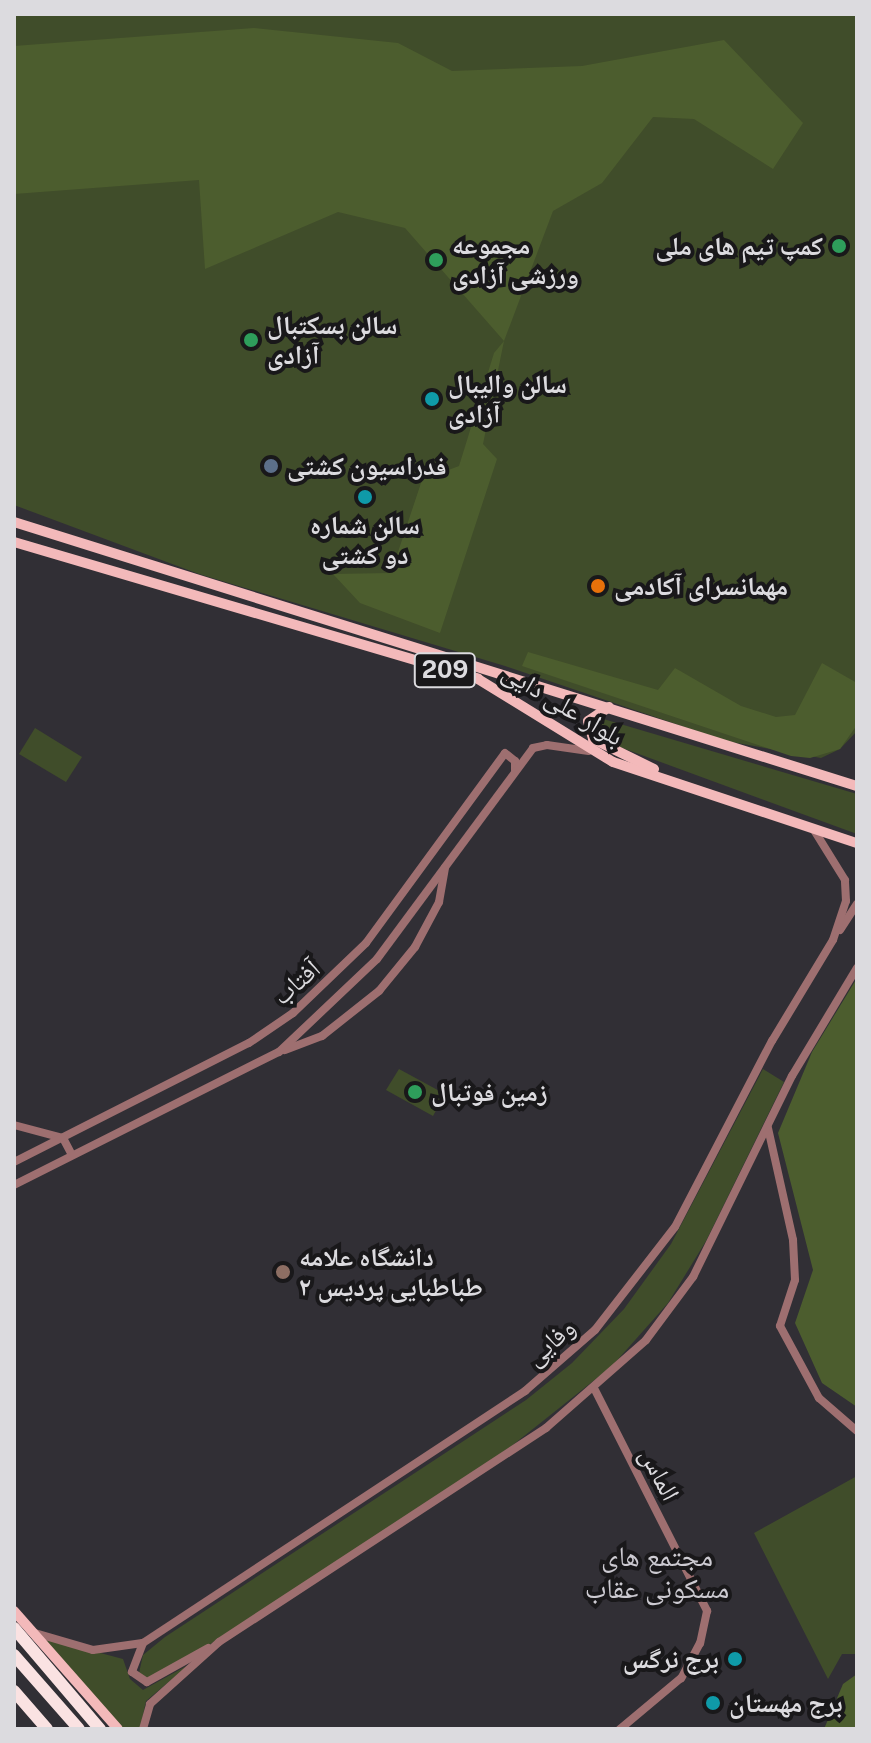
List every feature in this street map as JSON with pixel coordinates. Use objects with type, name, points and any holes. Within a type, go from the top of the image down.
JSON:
[{"type":"highway","points":[[14,1628],[100,1729]]},
{"type":"highway","points":[[14,1655],[79,1729]]},
{"type":"highway","points":[[14,1691],[47,1729]]},
{"type":"main road","name":"بلوار علی دایی","points":[[14,522],[857,786]]},
{"type":"main road","name":"بلوار علی دایی","points":[[14,542],[478,679],[589,751],[857,843]]},
{"type":"main road","points":[[609,707],[588,721],[593,739],[682,783]]},
{"type":"main road","points":[[14,1611],[118,1729]]},
{"type":"street","name":"آفتاب","points":[[14,1185],[277,1053],[377,959],[533,748],[547,745],[568,752],[589,751]]},
{"type":"street","name":"آفتاب","points":[[14,1162],[249,1043],[293,1013],[366,943],[505,753],[515,761],[515,771]]},
{"type":"street","name":"وفایی","points":[[33,1632],[93,1650],[143,1643],[525,1391],[595,1330],[675,1227],[772,1041],[833,940],[846,901],[845,880],[813,829]]},
{"type":"street","points":[[277,1053],[322,1036],[379,991],[415,947],[439,902],[445,865]]},
{"type":"street","points":[[833,940],[857,904]]},
{"type":"street","points":[[143,1643],[132,1672],[147,1682],[219,1642],[535,1436],[595,1390],[646,1340],[693,1277],[767,1127],[857,968]]},
{"type":"street","points":[[14,1125],[63,1138],[72,1155]]},
{"type":"street","points":[[767,1127],[793,1240],[795,1280],[780,1326],[819,1398],[857,1431]]},
{"type":"street","name":"الماس","points":[[595,1390],[707,1611],[700,1643],[681,1678],[620,1729]]},
{"type":"street","points":[[143,1729],[150,1704],[219,1642]]},
{"type":"green space","name":"مجموعه ورزشی آزادی","points":[[14,14],[857,14],[857,731],[840,749],[821,758],[726,741],[505,666],[199,574],[14,505]]},
{"type":"green space","points":[[254,28],[398,43],[452,71],[582,66],[724,40],[803,123],[773,169],[694,119],[653,117],[602,183],[553,211],[504,341],[405,228],[338,212],[205,269],[199,180],[14,194],[14,46]]},
{"type":"green space","points":[[504,341],[483,444],[497,459],[440,633],[360,603],[333,574],[391,573],[422,480],[459,466],[494,353]]},
{"type":"green space","points":[[528,652],[658,690],[675,668],[741,706],[776,717],[795,715],[822,663],[857,683],[857,725],[840,749],[810,758],[791,756],[522,666]]},
{"type":"green space","points":[[600,718],[857,794],[857,834],[606,742],[594,732]]},
{"type":"green space","points":[[35,728],[82,757],[66,782],[19,754]]},
{"type":"green space","points":[[857,978],[857,1407],[822,1383],[795,1323],[813,1270],[778,1133],[812,1052]]},
{"type":"green space","name":"زمین فوتبال","points":[[399,1069],[445,1094],[433,1116],[386,1090]]},
{"type":"green space","points":[[763,1069],[784,1082],[706,1241],[668,1303],[612,1366],[509,1448],[183,1662],[147,1678],[139,1673],[143,1655],[165,1637],[526,1400],[572,1363],[624,1309],[671,1244]]},
{"type":"green space","points":[[857,1476],[857,1654],[842,1654],[828,1679],[754,1533]]},
{"type":"green space","points":[[44,1638],[123,1659],[130,1679],[143,1690],[190,1664],[146,1701],[140,1729],[124,1729]]},
{"type":"green space","points":[[857,1674],[857,1729],[824,1729],[843,1684]]},
{"type":"place","name":"کمپ تیم های ملی","points":[[839,246]]},
{"type":"place","name":"مجموعه ورزشی آزادی","points":[[436,260]]},
{"type":"place","name":"سالن بسکتبال آزادی","points":[[251,340]]},
{"type":"place","name":"سالن والیبال آزادی","points":[[432,399]]},
{"type":"place","name":"فدراسیون کشتی","points":[[271,466]]},
{"type":"place","name":"سالن شماره دو کشتی","points":[[365,497]]},
{"type":"place","name":"مهمانسرای آکادمی","points":[[598,586]]},
{"type":"place","name":"زمین فوتبال","points":[[415,1092]]},
{"type":"place","name":"دانشگاه علامه طباطبایی پردیس ۲","points":[[283,1272]]},
{"type":"place","name":"برج نرگس","points":[[735,1659]]},
{"type":"place","name":"برج مهستان","points":[[713,1703]]},
{"type":"district","name":"مجتمع های مسکونی عقاب","points":[[657,1572]]}]
